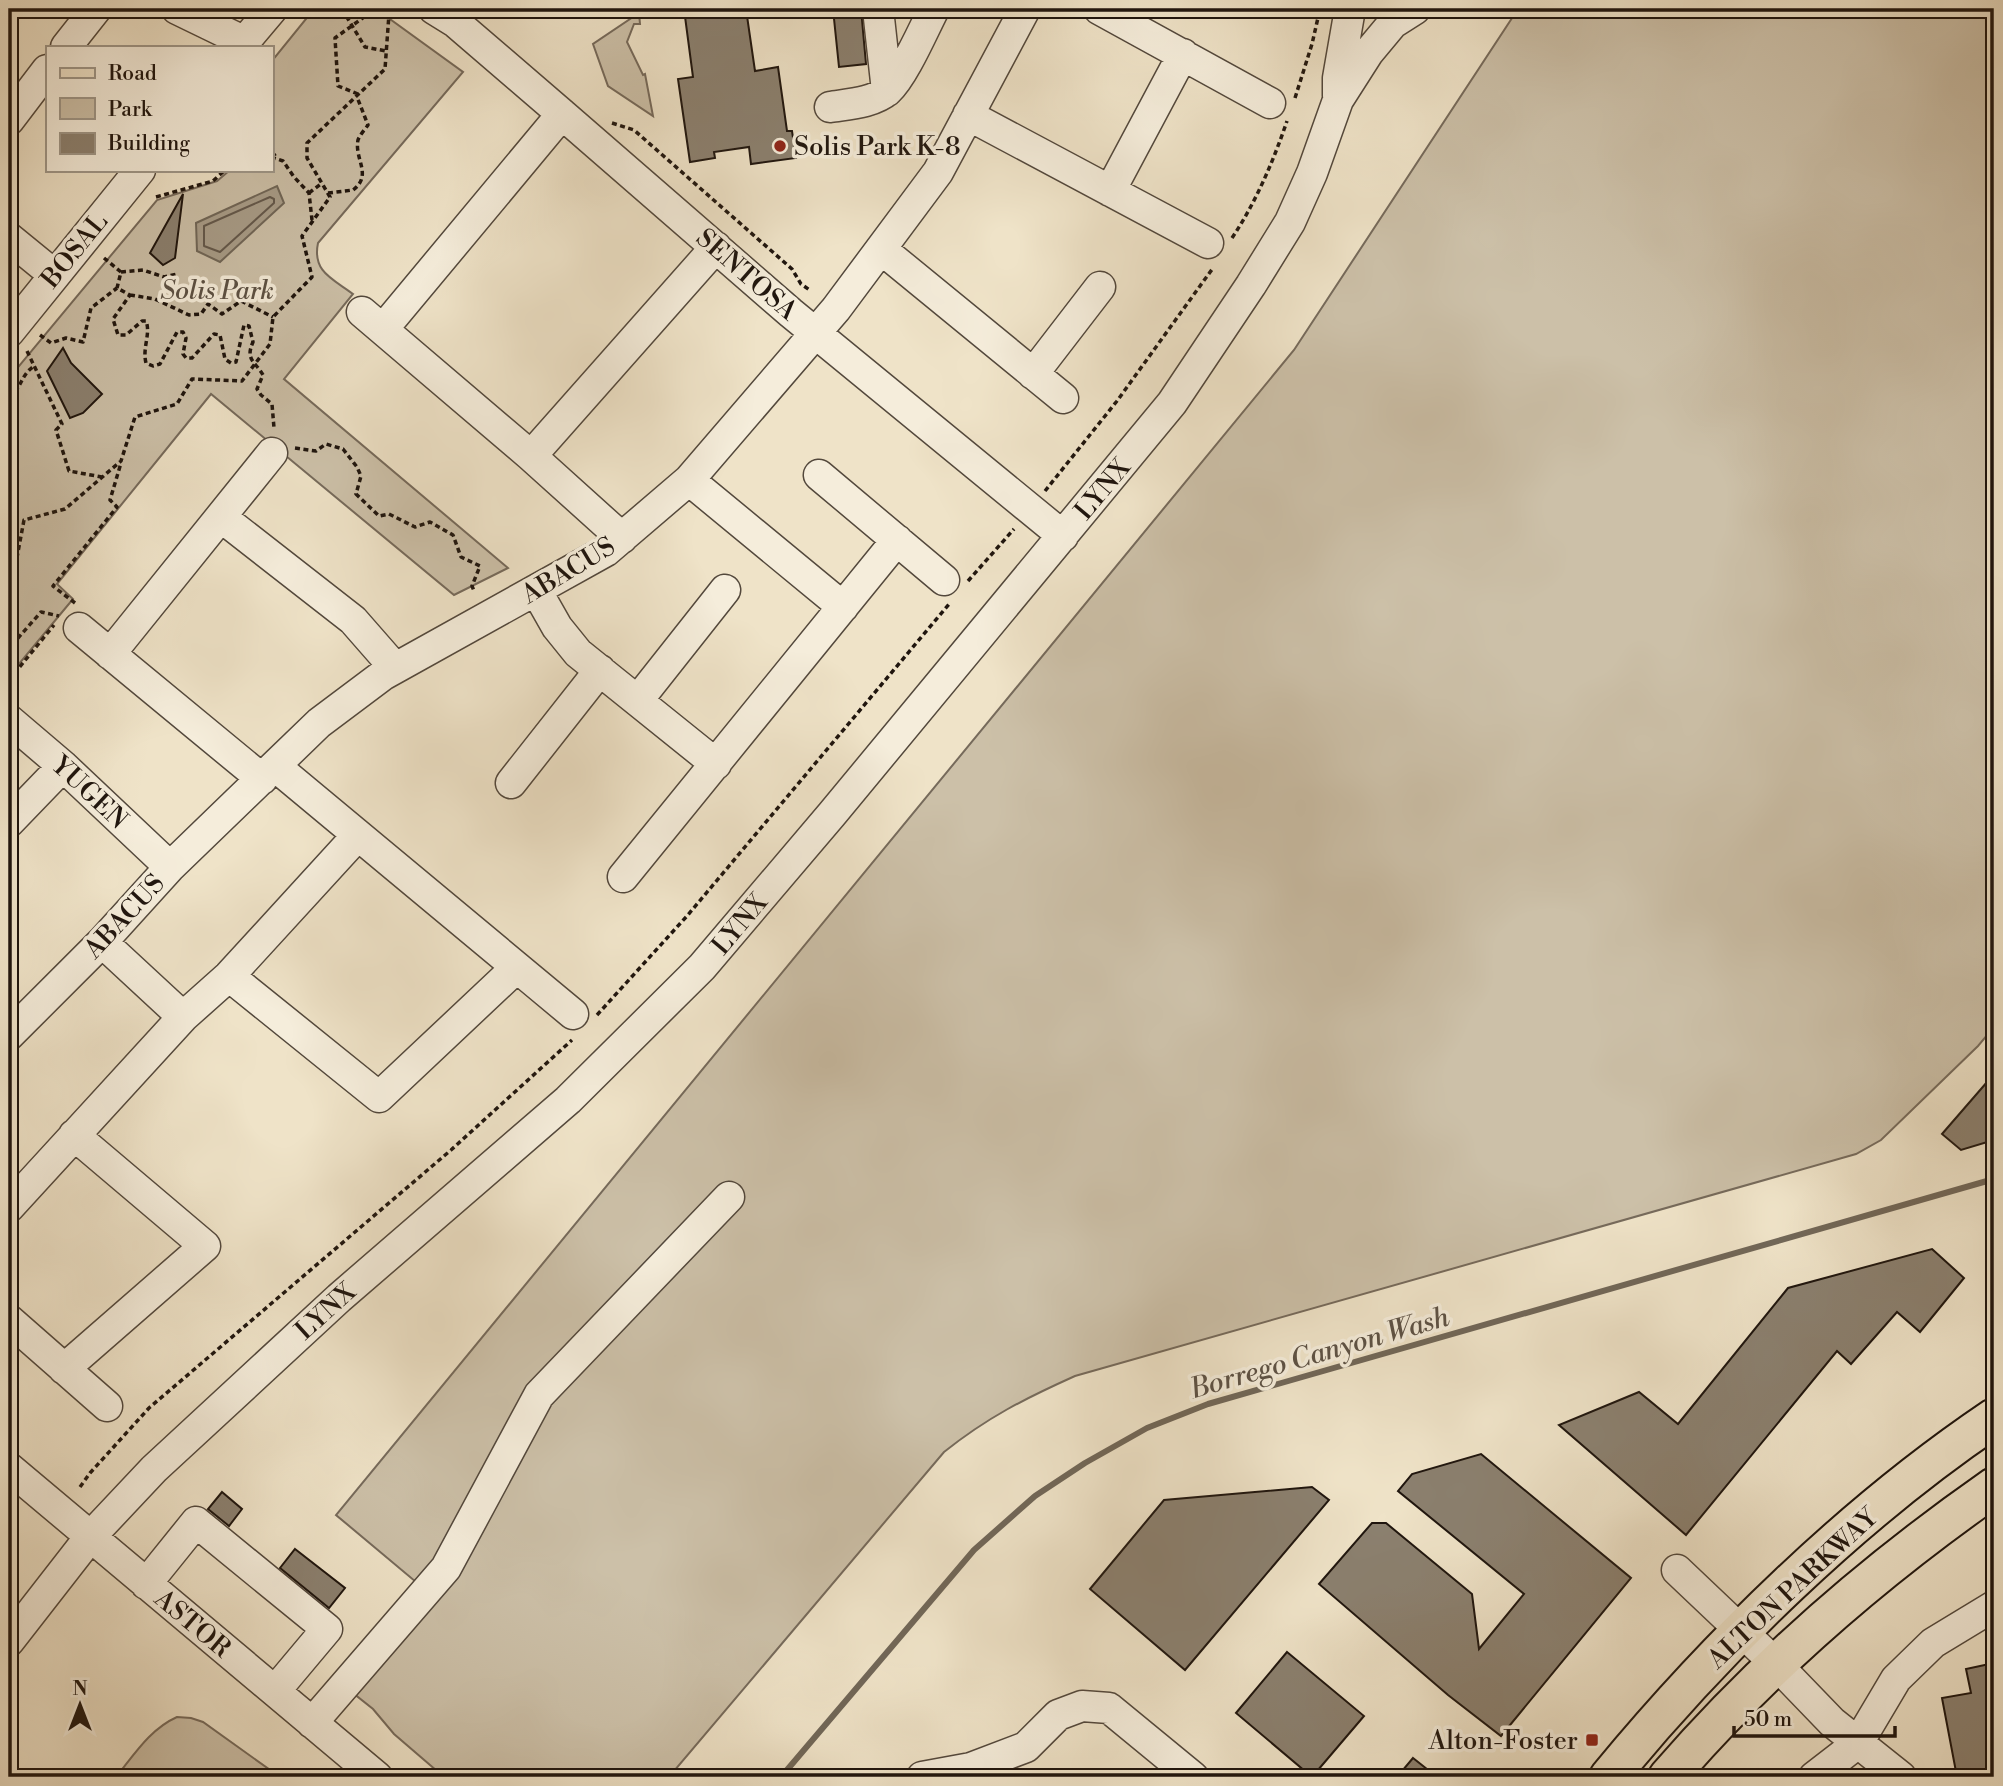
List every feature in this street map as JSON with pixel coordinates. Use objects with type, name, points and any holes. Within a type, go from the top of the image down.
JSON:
[{"type":"main road","name":"ALTON PARKWAY","points":[[1609,1777],[1666,1711],[1809,1567],[1920,1471],[1994,1418]]},
{"type":"main road","name":"ALTON PARKWAY","points":[[1668,1777],[1775,1663],[1858,1589],[1994,1487]]},
{"type":"street","points":[[67,46],[96,9]]},
{"type":"street","points":[[177,9],[243,45],[272,9]]},
{"type":"street","name":"SENTOSA","points":[[434,9],[455,22],[816,332],[1062,536]]},
{"type":"street","points":[[878,9],[887,91]]},
{"type":"street","points":[[830,107],[858,103],[887,91],[896,80],[934,9]]},
{"type":"street","name":"ABACUS","points":[[9,1035],[102,942],[170,867],[319,723],[383,675],[606,551],[689,480],[816,332],[938,172],[1025,9]]},
{"type":"street","points":[[1099,9],[1139,18],[1183,54],[1270,103]]},
{"type":"street","name":"LYNX","points":[[1338,100],[1338,78],[1350,9]]},
{"type":"street","name":"LYNX","points":[[9,1641],[90,1537],[154,1469],[339,1298],[568,1100],[702,967],[1172,403],[1290,222],[1312,173],[1338,100],[1368,53],[1393,23],[1415,9]]},
{"type":"street","points":[[1110,191],[1183,54]]},
{"type":"street","points":[[9,120],[46,71]]},
{"type":"street","points":[[562,114],[372,320],[622,538]]},
{"type":"street","points":[[968,115],[1208,243]]},
{"type":"street","name":"BOSAL","points":[[18,342],[53,275],[137,172]]},
{"type":"street","points":[[9,238],[53,275]]},
{"type":"street","points":[[531,456],[716,247]]},
{"type":"street","points":[[881,248],[1063,398]]},
{"type":"street","points":[[1033,374],[1100,287]]},
{"type":"street","points":[[110,654],[282,445]]},
{"type":"street","points":[[819,475],[944,580]]},
{"type":"street","points":[[689,480],[843,607]]},
{"type":"street","points":[[221,517],[353,620],[395,668]]},
{"type":"street","points":[[623,877],[897,540]]},
{"type":"street","points":[[536,590],[557,627],[578,653],[716,764]]},
{"type":"street","points":[[638,700],[725,590]]},
{"type":"street","points":[[71,615],[110,654],[358,835],[573,1014]]},
{"type":"street","points":[[511,783],[600,670]]},
{"type":"street","name":"YUGEN","points":[[9,720],[63,766],[170,867]]},
{"type":"street","points":[[9,822],[63,766]]},
{"type":"street","points":[[9,1207],[183,1017],[229,976],[358,835]]},
{"type":"street","points":[[102,942],[183,1017]]},
{"type":"street","points":[[229,976],[379,1097],[516,968]]},
{"type":"street","points":[[64,1369],[205,1246],[74,1135]]},
{"type":"street","points":[[312,1723],[446,1567],[538,1395],[729,1197]]},
{"type":"street","points":[[9,1320],[107,1406]]},
{"type":"street","name":"ASTOR","points":[[9,1468],[377,1777]]},
{"type":"street","points":[[146,1584],[196,1522],[327,1629],[275,1691]]},
{"type":"street","points":[[1677,1570],[1775,1663],[1832,1722],[1901,1777]]},
{"type":"street","points":[[1814,1777],[1858,1743],[1896,1679],[1933,1643],[1994,1606]]},
{"type":"street","points":[[922,1777],[971,1768],[1027,1747],[1058,1715],[1082,1706],[1109,1708],[1193,1777]]},
{"type":"path","points":[[342,9],[365,47],[386,51]]},
{"type":"path","points":[[328,193],[353,190],[362,180],[363,167],[358,144],[368,125],[357,95],[338,86],[335,38],[375,9]]},
{"type":"path","points":[[71,615],[53,586],[117,507],[110,500],[135,417],[177,404],[192,379],[242,381],[270,344],[273,317],[312,277],[302,236],[330,197],[307,158],[307,143],[385,69],[389,13]]},
{"type":"path","points":[[605,120],[634,130],[792,269],[802,284],[811,291]]},
{"type":"path","points":[[273,156],[283,161],[293,177],[309,193],[312,221]]},
{"type":"path","points":[[156,197],[213,180],[223,172]]},
{"type":"path","points":[[309,193],[322,183]]},
{"type":"path","points":[[104,258],[121,272],[143,270],[164,277],[177,274]]},
{"type":"path","points":[[40,335],[51,343],[66,338],[83,342],[91,308],[117,288],[121,272]]},
{"type":"path","points":[[117,288],[189,315],[201,314],[208,304],[222,314],[241,301],[273,317]]},
{"type":"path","points":[[130,295],[113,319],[114,328],[118,335],[126,335],[142,321],[146,321],[149,325],[144,354],[146,363],[153,366],[160,363],[177,332],[183,332],[186,338],[183,354],[186,358],[192,358],[214,334],[220,335],[225,359],[231,363],[236,362],[244,325],[249,326],[253,342],[249,351],[251,359],[263,375],[257,389],[272,404],[275,430],[282,445],[316,451],[326,444],[343,449],[361,476],[356,494],[367,507],[379,516],[389,514],[415,527],[430,522],[453,535],[461,557],[480,566],[472,586],[474,591]]},
{"type":"path","points":[[18,342],[34,366],[62,424],[56,430],[69,471],[102,477]]},
{"type":"path","points":[[9,398],[21,388],[24,373],[34,366]]},
{"type":"path","points":[[9,600],[24,520],[65,509],[121,461]]},
{"type":"path","points":[[9,639],[18,638],[41,612],[71,615]]},
{"type":"path","points":[[9,680],[71,615]]},
{"type":"green space","name":"Solis Park","points":[[314,9],[376,9],[463,72],[318,243],[317,253],[321,268],[353,294],[284,379],[508,568],[454,595],[211,394],[57,584],[73,599],[9,676],[9,378],[157,200],[217,181],[228,172],[273,172],[273,60]]},
{"type":"green space","points":[[1518,9],[1994,9],[1994,1027],[1978,1046],[1881,1140],[1856,1154],[1075,1376],[1007,1409],[944,1452],[669,1777],[444,1777],[394,1734],[373,1709],[353,1693],[434,1597],[336,1515],[1294,350]]},
{"type":"green space","points":[[639,13],[640,24],[634,24],[627,42],[643,75],[645,74],[653,116],[608,86],[593,44]]},
{"type":"green space","points":[[177,1717],[203,1722],[280,1777],[116,1777],[151,1735]]},
{"type":"water","points":[[277,186],[284,203],[220,262],[197,251],[196,223]]},
{"type":"building","points":[[684,9],[746,9],[755,71],[778,67],[787,131],[792,131],[796,158],[751,164],[749,147],[714,152],[715,158],[690,162],[678,79],[693,77]]},
{"type":"building","points":[[833,9],[861,9],[866,64],[839,67]]},
{"type":"building","points":[[183,194],[175,258],[163,265],[150,253]]},
{"type":"building","points":[[63,348],[71,363],[102,394],[83,413],[70,418],[47,371]]},
{"type":"building","points":[[1994,1074],[1994,1140],[1961,1150],[1942,1134]]},
{"type":"building","points":[[1932,1249],[1964,1278],[1920,1332],[1897,1312],[1851,1364],[1837,1351],[1686,1535],[1559,1425],[1639,1392],[1678,1424],[1788,1288]]},
{"type":"building","points":[[1481,1454],[1631,1578],[1501,1736],[1448,1695],[1319,1584],[1372,1523],[1386,1523],[1472,1594],[1479,1649],[1524,1594],[1398,1491],[1412,1474]]},
{"type":"building","points":[[1312,1487],[1329,1500],[1185,1670],[1090,1589],[1164,1500]]},
{"type":"building","points":[[222,1492],[242,1509],[229,1526],[208,1509]]},
{"type":"building","points":[[295,1549],[345,1588],[329,1608],[280,1568]]},
{"type":"building","points":[[1287,1652],[1364,1716],[1312,1777],[1236,1713]]},
{"type":"building","points":[[1994,1663],[1994,1777],[1957,1777],[1942,1698],[1971,1693],[1966,1669]]},
{"type":"building","points":[[1413,1758],[1437,1777],[1397,1777]]},
{"type":"waterway","name":"Borrego Canyon Wash","points":[[781,1777],[974,1550],[1035,1496],[1085,1463],[1147,1428],[1208,1404],[1994,1179]]},
{"type":"place","name":"Solis Park K-8","points":[[780,146]]},
{"type":"place","name":"Alton-Foster","points":[[1592,1740]]}]
